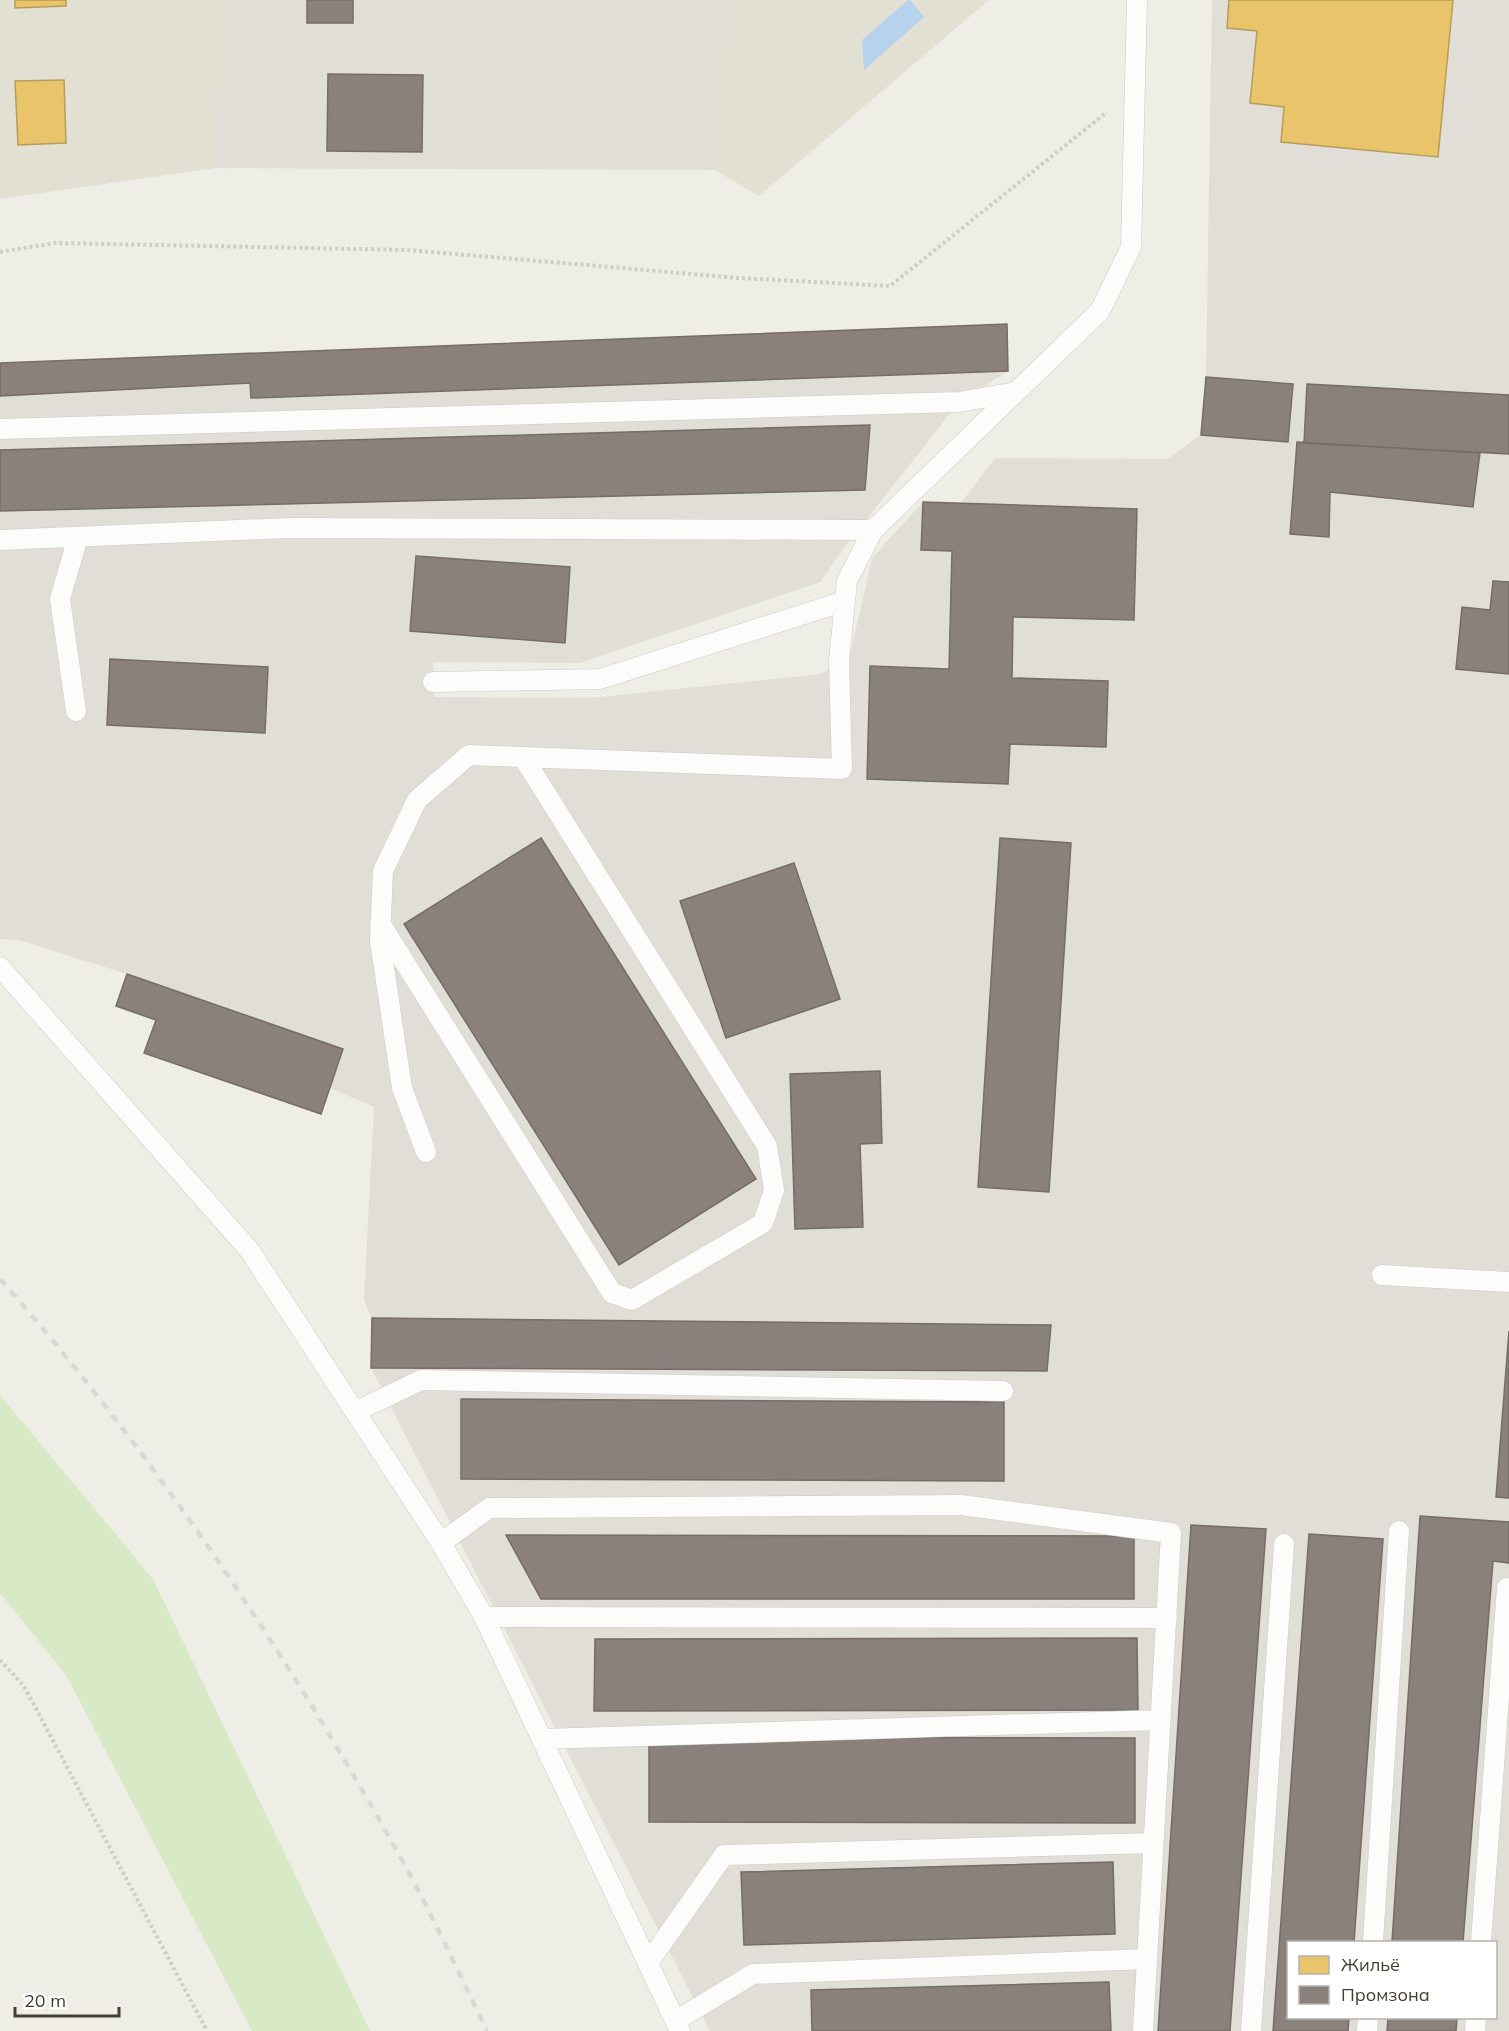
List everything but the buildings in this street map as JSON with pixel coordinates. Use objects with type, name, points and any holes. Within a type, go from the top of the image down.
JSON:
[{"type":"lane","points":[[426,1152],[402,1088],[380,941],[383,871],[417,800],[469,755],[842,769],[839,661],[847,581],[873,530],[1100,311],[1131,247],[1137,0]]},
{"type":"lane","points":[[0,429],[959,402],[1016,392]]},
{"type":"lane","points":[[0,540],[288,528],[873,530]]},
{"type":"lane","points":[[76,711],[60,599],[78,537]]},
{"type":"lane","points":[[433,682],[600,679],[845,601]]},
{"type":"lane","points":[[380,923],[612,1293],[632,1300],[763,1223],[774,1191],[767,1146],[523,757]]},
{"type":"lane","points":[[0,968],[250,1251],[441,1543],[484,1617],[678,2026],[753,1974],[1147,1959]]},
{"type":"lane","points":[[1382,1275],[1509,1282]]},
{"type":"lane","points":[[355,1412],[421,1380],[1003,1391]]},
{"type":"lane","points":[[441,1543],[489,1508],[962,1505],[1172,1533],[1143,2031]]},
{"type":"lane","points":[[1373,1941],[1399,1531]]},
{"type":"lane","points":[[1251,2031],[1284,1544]]},
{"type":"lane","points":[[1481,1941],[1507,1588]]},
{"type":"lane","points":[[484,1617],[1167,1618]]},
{"type":"lane","points":[[542,1739],[1160,1720]]},
{"type":"lane","points":[[648,1963],[724,1855],[1153,1843]]},
{"type":"path","points":[[0,252],[55,243],[407,250],[740,278],[890,286],[1133,91]]},
{"type":"path","points":[[0,1660],[24,1686],[207,2031]]},
{"type":"shaded area","points":[[0,0],[227,0],[227,76],[212,94],[215,168],[0,199]]},
{"type":"shaded area","points":[[227,0],[724,0],[715,170],[215,168],[212,94],[227,75]]},
{"type":"shaded area","points":[[724,0],[989,0],[759,196],[715,170]]},
{"type":"shaded area","points":[[1212,0],[1509,0],[1509,2031],[710,2031],[371,1368],[372,1318],[364,1300],[374,1107],[330,1088],[321,1114],[144,1053],[156,1021],[116,1006],[127,974],[19,940],[0,939],[0,363],[1007,324],[1008,371],[959,402],[843,549],[820,582],[580,663],[433,662],[434,697],[590,698],[822,674],[851,651],[872,558],[923,502],[961,503],[995,458],[1168,459],[1200,435],[1206,377]]},
{"type":"green space","points":[[0,1395],[153,1579],[370,2031],[252,2031],[66,1675],[0,1593]]},
{"type":"water","points":[[908,0],[924,17],[864,70],[862,40]]},
{"type":"railway","points":[[0,1279],[112,1415],[165,1486],[266,1633],[359,1784],[402,1860],[487,2031]]}]
